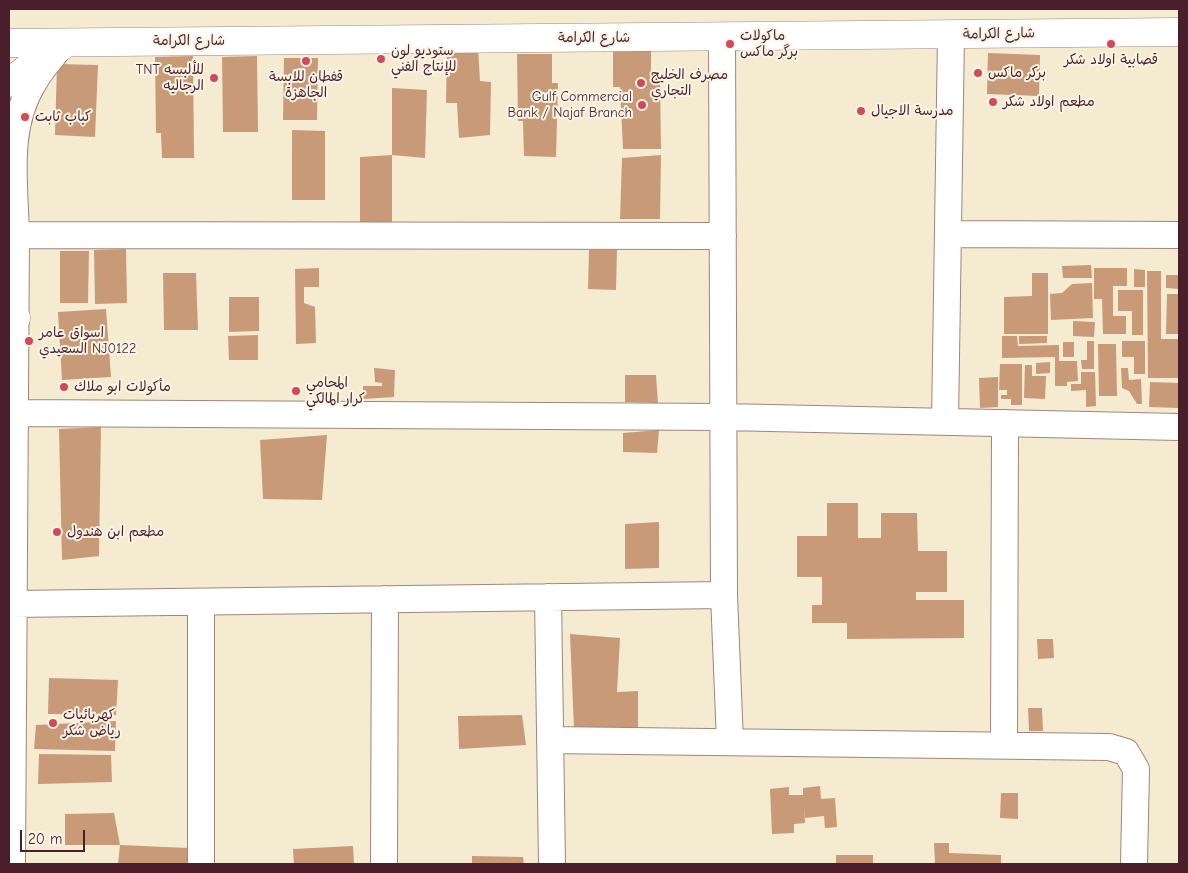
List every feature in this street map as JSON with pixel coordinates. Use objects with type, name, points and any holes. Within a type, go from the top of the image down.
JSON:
[{"type":"main road","name":"شارع الكرامة","points":[[9,43],[65,45],[1179,32]]},
{"type":"main road","points":[[9,83],[31,65],[65,45]]},
{"type":"street","points":[[945,422],[950,234],[952,35]]},
{"type":"street","points":[[722,37],[724,595],[730,742]]},
{"type":"street","points":[[12,864],[14,413],[12,318],[16,235],[13,161],[19,114],[34,82],[65,45]]},
{"type":"street","points":[[950,234],[1179,235]]},
{"type":"street","points":[[16,235],[723,236]]},
{"type":"street","points":[[14,413],[724,418],[1179,427]]},
{"type":"street","points":[[1004,745],[1005,423]]},
{"type":"street","points":[[12,604],[724,595]]},
{"type":"street","points":[[548,597],[552,864]]},
{"type":"street","points":[[384,864],[385,600]]},
{"type":"street","points":[[201,864],[202,602]]},
{"type":"street","points":[[550,740],[1109,747],[1126,752],[1136,769],[1134,864]]},
{"type":"building","points":[[478,48],[480,81],[491,82],[490,135],[459,138],[457,103],[446,103],[447,49]]},
{"type":"building","points":[[613,48],[651,48],[651,79],[660,79],[661,149],[623,149],[620,87],[613,87]]},
{"type":"building","points":[[988,53],[1040,55],[1039,96],[987,94]]},
{"type":"building","points":[[517,54],[552,54],[552,83],[558,83],[556,157],[524,156],[523,121],[518,121]]},
{"type":"building","points":[[193,56],[194,158],[162,158],[161,133],[156,133],[155,57]]},
{"type":"building","points":[[257,56],[258,132],[223,132],[222,57]]},
{"type":"building","points":[[284,58],[318,58],[317,120],[283,120]]},
{"type":"building","points":[[57,64],[98,65],[95,137],[55,135]]},
{"type":"building","points":[[392,88],[427,90],[425,158],[392,155]]},
{"type":"building","points":[[292,130],[325,131],[325,200],[292,200]]},
{"type":"building","points":[[392,155],[392,231],[360,230],[360,157]]},
{"type":"building","points":[[661,155],[660,219],[620,219],[622,158]]},
{"type":"building","points":[[126,249],[127,303],[95,304],[94,250]]},
{"type":"building","points":[[589,250],[617,250],[616,290],[588,289]]},
{"type":"building","points":[[60,251],[89,251],[88,303],[60,303]]},
{"type":"building","points":[[1091,265],[1092,278],[1063,278],[1062,266]]},
{"type":"building","points":[[319,268],[319,287],[304,287],[304,303],[315,307],[316,343],[296,344],[295,269]]},
{"type":"building","points":[[1094,268],[1127,268],[1127,286],[1113,286],[1113,316],[1126,316],[1126,334],[1103,334],[1102,299],[1094,299]]},
{"type":"building","points":[[1134,269],[1145,270],[1145,287],[1134,287]]},
{"type":"building","points":[[1147,271],[1161,271],[1161,339],[1179,339],[1179,378],[1148,378]]},
{"type":"building","points":[[163,273],[196,273],[198,330],[164,330]]},
{"type":"building","points":[[1032,273],[1048,273],[1048,334],[1004,334],[1004,297],[1032,296]]},
{"type":"building","points":[[1166,275],[1179,275],[1179,289],[1166,288]]},
{"type":"building","points":[[1092,283],[1093,318],[1051,320],[1050,294],[1062,293],[1072,284]]},
{"type":"building","points":[[1118,290],[1143,290],[1143,335],[1132,335],[1132,311],[1118,311]]},
{"type":"building","points":[[1167,294],[1179,294],[1179,334],[1166,334]]},
{"type":"building","points":[[229,297],[259,297],[259,331],[229,332]]},
{"type":"building","points":[[106,309],[111,377],[62,380],[58,312]]},
{"type":"building","points":[[1073,321],[1095,322],[1094,337],[1073,336]]},
{"type":"building","points":[[258,335],[258,360],[229,360],[228,336]]},
{"type":"building","points":[[1002,336],[1017,336],[1018,346],[1059,345],[1059,361],[1077,361],[1078,381],[1067,382],[1067,386],[1055,386],[1055,357],[1002,358]]},
{"type":"building","points":[[1019,336],[1047,336],[1047,343],[1019,344]]},
{"type":"building","points":[[1087,341],[1094,341],[1094,369],[1082,369],[1081,360],[1087,360]]},
{"type":"building","points":[[1122,341],[1145,341],[1145,374],[1134,374],[1134,357],[1122,357]]},
{"type":"building","points":[[1063,342],[1074,342],[1074,357],[1063,357]]},
{"type":"building","points":[[1098,344],[1116,344],[1117,396],[1099,396]]},
{"type":"building","points":[[1050,362],[1050,373],[1036,374],[1036,363]]},
{"type":"building","points":[[1000,364],[1022,364],[1022,405],[1011,405],[1011,399],[1001,399],[1001,395],[1007,395],[1007,390],[999,390]]},
{"type":"building","points":[[1025,365],[1032,365],[1032,376],[1046,376],[1045,399],[1024,398]]},
{"type":"building","points":[[374,368],[395,370],[394,397],[363,399],[363,386],[382,386],[382,383],[375,382]]},
{"type":"building","points":[[1121,368],[1128,368],[1129,380],[1141,379],[1142,404],[1137,404],[1129,391],[1122,388]]},
{"type":"building","points":[[1081,372],[1095,372],[1096,406],[1086,407],[1086,390],[1071,391],[1071,384],[1081,384]]},
{"type":"building","points":[[625,375],[656,375],[658,403],[625,402]]},
{"type":"building","points":[[998,377],[998,407],[980,408],[979,378]]},
{"type":"building","points":[[1150,382],[1179,383],[1179,408],[1149,407]]},
{"type":"building","points":[[101,427],[99,556],[62,560],[59,429]]},
{"type":"building","points":[[659,430],[657,453],[623,452],[623,433]]},
{"type":"building","points":[[327,435],[322,500],[263,499],[260,440]]},
{"type":"building","points":[[827,503],[858,503],[858,538],[881,538],[881,513],[917,513],[918,551],[947,551],[947,592],[916,592],[916,600],[964,600],[964,638],[847,639],[847,623],[812,623],[812,605],[822,605],[822,577],[797,577],[797,536],[827,536]]},
{"type":"building","points":[[659,522],[659,568],[625,569],[625,524]]},
{"type":"building","points":[[570,634],[620,638],[617,692],[638,691],[638,731],[574,729]]},
{"type":"building","points":[[1037,639],[1053,639],[1054,658],[1038,659]]},
{"type":"building","points":[[49,678],[118,680],[116,715],[48,714]]},
{"type":"building","points":[[1028,708],[1042,708],[1043,731],[1029,731]]},
{"type":"building","points":[[522,715],[526,745],[459,749],[458,716]]},
{"type":"building","points":[[116,721],[115,751],[34,749],[36,725]]},
{"type":"building","points":[[39,754],[111,755],[112,782],[38,784]]},
{"type":"building","points":[[820,786],[821,799],[835,798],[837,827],[825,828],[824,816],[805,818],[804,806],[805,823],[794,824],[794,833],[772,834],[770,789],[789,787],[789,795],[803,795],[803,788]]},
{"type":"building","points":[[1001,793],[1018,793],[1018,819],[1000,818]]},
{"type":"building","points":[[114,813],[120,845],[65,845],[65,814]]},
{"type":"building","points":[[934,843],[949,843],[949,853],[1001,855],[1001,864],[935,864]]},
{"type":"building","points":[[120,845],[188,848],[187,864],[118,864]]},
{"type":"building","points":[[353,846],[354,864],[294,864],[293,849]]},
{"type":"building","points":[[836,855],[873,855],[873,864],[836,864]]},
{"type":"building","points":[[472,856],[523,857],[524,864],[472,864]]},
{"type":"place","name":"ماكولات برگر ماكس","points":[[730,44]]},
{"type":"place","name":"قصابية اولاد شكر","points":[[1111,44]]},
{"type":"place","name":"ستوديو لون للإنتاج الفني","points":[[381,59]]},
{"type":"place","name":"قفطان للابسة الجاهزة","points":[[306,61]]},
{"type":"place","name":"بركر ماكس","points":[[978,73]]},
{"type":"place","name":"TNT للألبسه الرجاليه","points":[[214,78]]},
{"type":"place","name":"مصرف الخليج التجاري","points":[[641,83]]},
{"type":"place","name":"مطعم اولاد شكر","points":[[993,102]]},
{"type":"place","name":"Gulf Commercial Bank / Najaf Branch","points":[[642,105]]},
{"type":"place","name":"مدرسة الاجيال","points":[[861,111]]},
{"type":"place","name":"كباب ثابت","points":[[25,117]]},
{"type":"place","name":"اسواق عامر السعيدي NJ0122","points":[[29,341]]},
{"type":"place","name":"مأكولات ابو ملاك","points":[[64,387]]},
{"type":"place","name":"المحامي كرار المالكي","points":[[296,391]]},
{"type":"place","name":"مطعم ابن هندول","points":[[57,532]]},
{"type":"place","name":"كهربائيات رياض شكر","points":[[53,723]]}]
